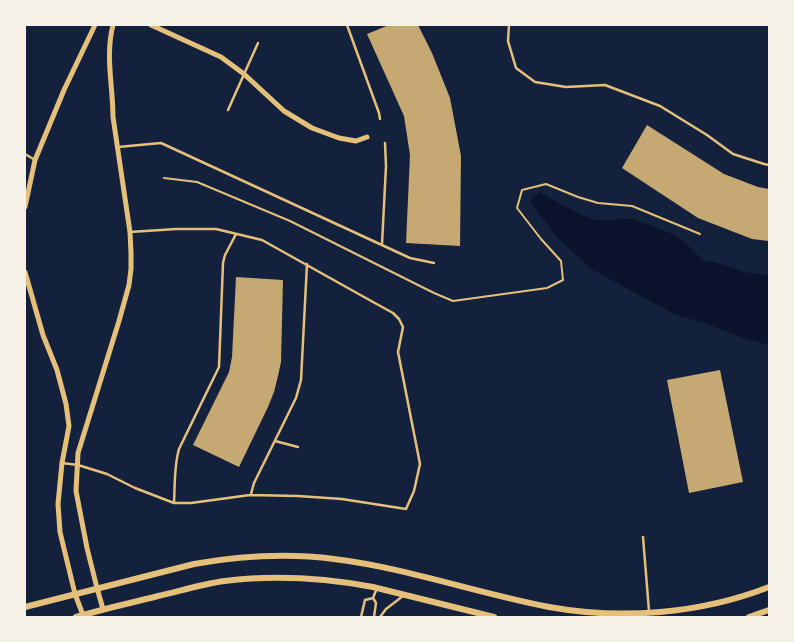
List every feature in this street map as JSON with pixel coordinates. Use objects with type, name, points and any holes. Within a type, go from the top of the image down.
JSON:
[{"type":"street","points":[[25,207],[35,160],[64,90],[95,25]]},
{"type":"street","points":[[103,609],[85,541],[76,491],[78,453],[119,321],[128,285],[131,261],[130,232],[113,117],[109,74],[113,25]]},
{"type":"street","points":[[151,25],[221,57],[244,74],[284,111],[312,128],[339,138],[356,141],[367,137]]},
{"type":"street","points":[[25,272],[66,404],[69,426],[62,463],[58,504],[60,532],[81,616],[103,609],[224,581],[300,578],[377,588],[494,617]]},
{"type":"street","points":[[25,606],[194,564],[266,556],[332,558],[380,566],[548,607],[650,616],[742,596],[769,586]]},
{"type":"street","points":[[749,617],[769,610]]},
{"type":"lane","points":[[347,25],[380,120]]},
{"type":"lane","points":[[509,25],[508,41],[516,68],[535,82],[566,87],[605,85],[660,106],[734,154],[769,165]]},
{"type":"lane","points":[[228,110],[258,43]]},
{"type":"lane","points":[[117,147],[162,143],[410,258],[434,263]]},
{"type":"lane","points":[[382,244],[386,166],[385,143]]},
{"type":"lane","points":[[25,154],[35,160]]},
{"type":"lane","points":[[62,463],[78,465],[107,474],[135,488],[174,502],[192,503],[251,495],[298,496],[342,499],[406,509],[414,491],[420,464],[398,352],[403,327],[399,319],[307,264],[262,240],[216,229],[130,232]]},
{"type":"lane","points":[[174,502],[176,461],[179,449],[219,367],[223,263],[236,234]]},
{"type":"lane","points":[[251,495],[254,483],[296,398],[301,380],[307,264]]},
{"type":"lane","points":[[275,441],[298,447]]},
{"type":"lane","points":[[643,537],[650,616]]},
{"type":"lane","points":[[373,598],[377,588]]},
{"type":"lane","points":[[380,617],[386,609],[405,595]]},
{"type":"lane","points":[[361,617],[365,600],[373,598]]},
{"type":"lane","points":[[373,598],[376,603],[374,617]]},
{"type":"lane","points":[[103,609],[103,617]]},
{"type":"path","points":[[164,178],[197,182],[290,221],[390,272],[453,301],[547,288],[563,280],[561,261],[517,208],[522,190],[546,184],[598,204],[632,206],[700,234]]},
{"type":"water","points":[[539,192],[592,219],[608,221],[632,219],[670,233],[685,242],[703,260],[744,272],[769,276],[769,345],[674,314],[593,270],[553,232],[530,201]]},
{"type":"building","points":[[389,25],[418,25],[432,53],[450,98],[461,156],[460,246],[406,243],[410,155],[404,116],[367,34]]},
{"type":"building","points":[[647,125],[724,174],[758,187],[769,189],[769,241],[752,239],[698,218],[622,168]]},
{"type":"building","points":[[236,277],[283,280],[281,362],[278,376],[268,407],[239,467],[193,445],[229,372],[232,357]]},
{"type":"building","points":[[720,370],[743,482],[689,493],[667,380]]}]
